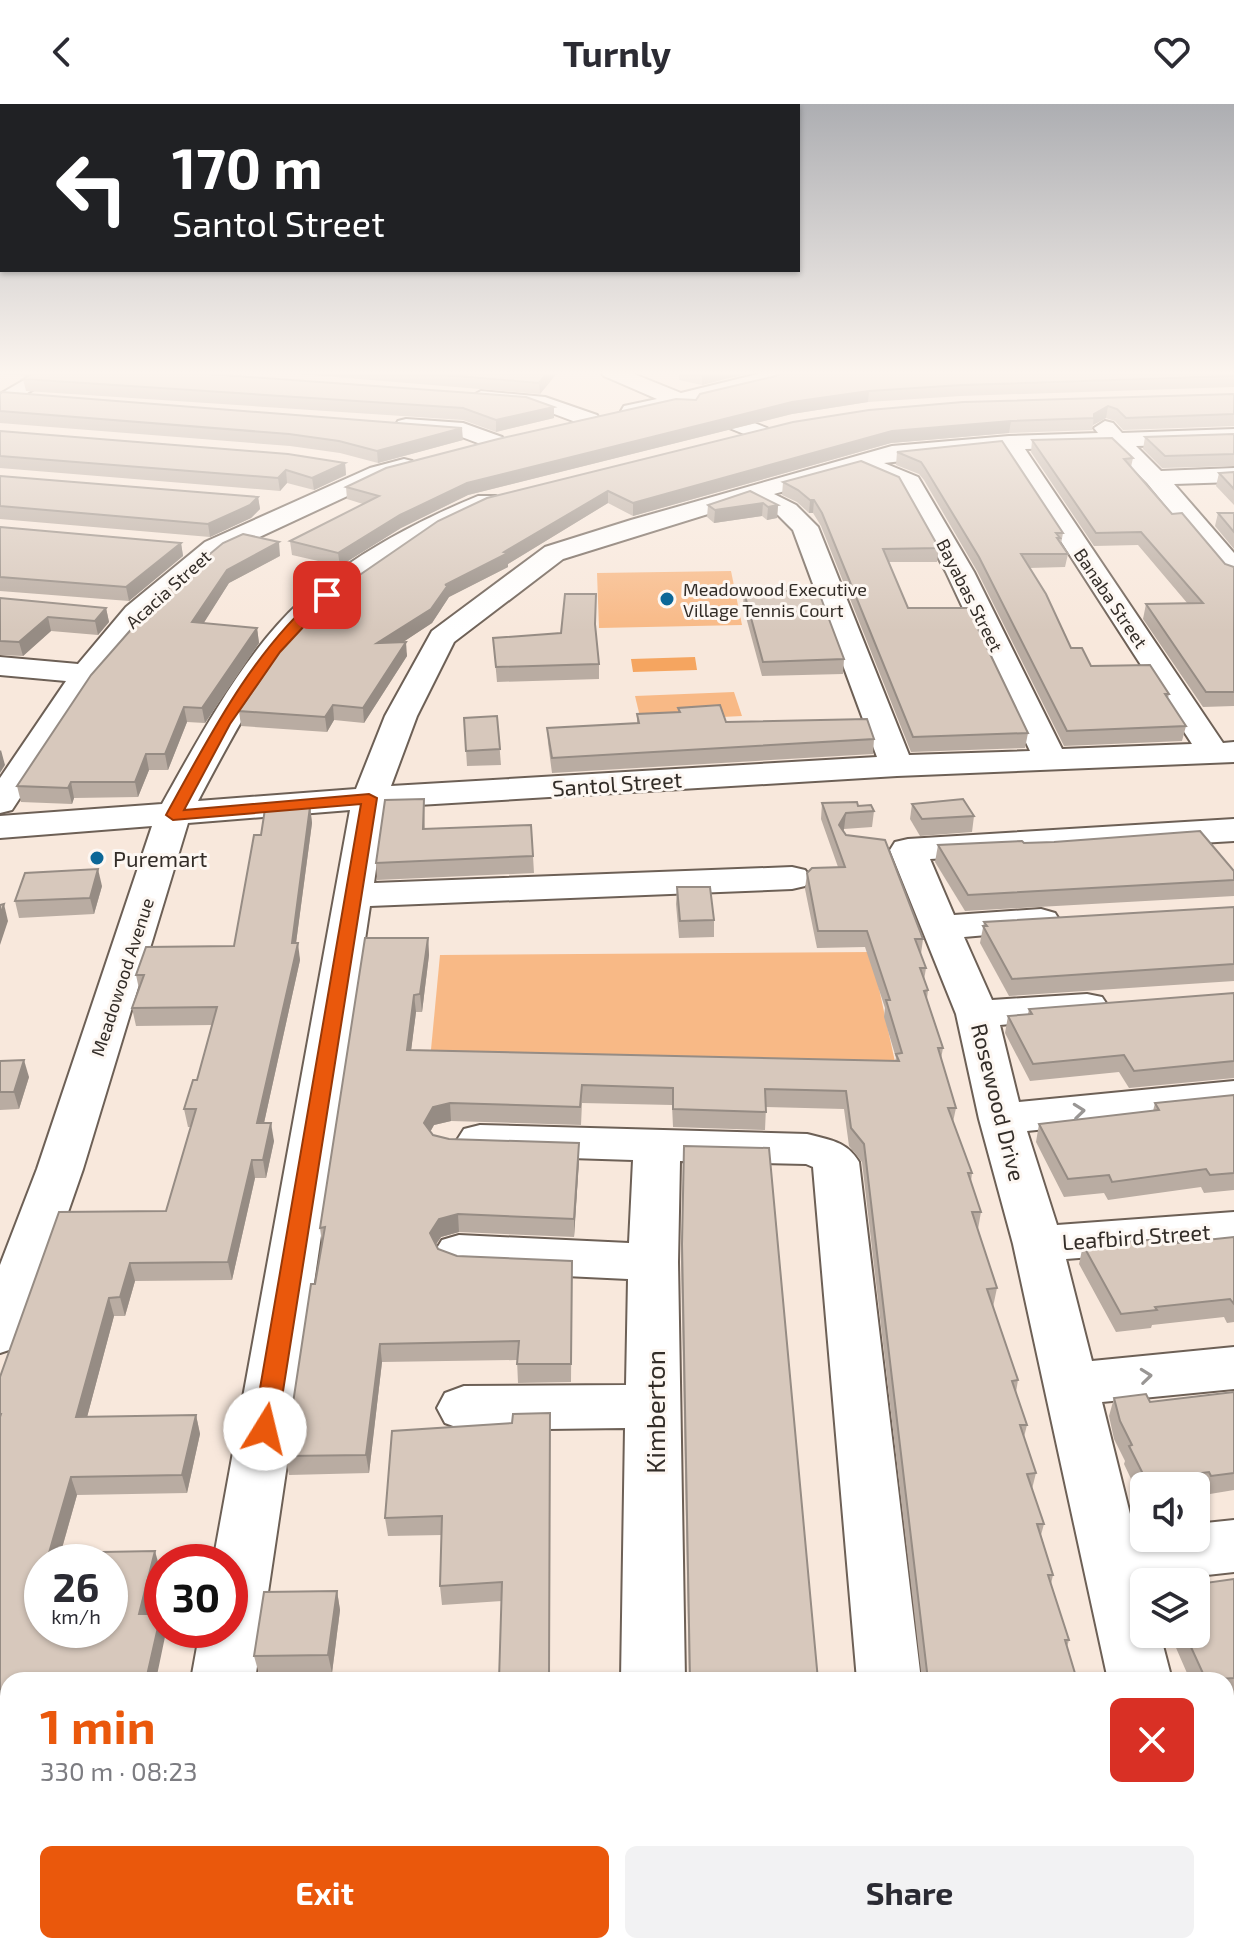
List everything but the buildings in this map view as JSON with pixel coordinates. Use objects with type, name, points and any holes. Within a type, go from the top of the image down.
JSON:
[{"type":"street","points":[[224,1672],[369,798],[401,716],[442,637],[554,553],[871,458]]},
{"type":"street","name":"Banaba Street","points":[[1020,458],[1224,752]]},
{"type":"street","points":[[1135,458],[1234,570]]},
{"type":"street","name":"Acacia Street","points":[[0,803],[86,674],[136,613],[214,548],[378,473],[422,461]]},
{"type":"street","name":"Bayabas Street","points":[[860,461],[909,482],[960,572],[1050,758]]},
{"type":"street","points":[[340,463],[378,473]]},
{"type":"street","points":[[1155,478],[1234,475]]},
{"type":"street","points":[[754,494],[787,510],[805,527],[814,544],[897,766]]},
{"type":"street","name":"Meadowood Avenue","points":[[0,1333],[60,1169],[173,815],[223,724],[275,649],[309,609],[344,581],[428,526],[478,503],[507,496]]},
{"type":"street","points":[[261,500],[307,503]]},
{"type":"street","points":[[184,545],[214,548]]},
{"type":"street","points":[[106,611],[136,613]]},
{"type":"street","points":[[0,666],[86,674]]},
{"type":"street","points":[[0,747],[37,751]]},
{"type":"street","name":"Santol Street","points":[[0,827],[369,798],[897,766],[1224,752]]},
{"type":"street","name":"Rosewood Drive","points":[[1138,1672],[1038,1244],[1001,1119],[977,1014],[942,927],[890,845],[1234,830]]},
{"type":"street","points":[[355,895],[792,878]]},
{"type":"street","points":[[942,927],[1080,918]]},
{"type":"street","points":[[977,1014],[1128,1003]]},
{"type":"street","points":[[1001,1119],[1234,1095]]},
{"type":"street","points":[[451,1139],[807,1149],[828,1155],[836,1162],[888,1672]]},
{"type":"street","name":"Kimberton","points":[[653,1672],[653,1262],[657,1145]]},
{"type":"street","name":"Leafbird Street","points":[[1038,1244],[1234,1229]]},
{"type":"street","points":[[459,1253],[653,1262]]},
{"type":"street","points":[[1069,1384],[1234,1368]]},
{"type":"street","points":[[464,1408],[655,1406]]},
{"type":"street","points":[[1111,1558],[1234,1546]]},
{"type":"shaded area","name":"Meadowood Executive Village Tennis Court","points":[[731,571],[742,625],[599,628],[597,573]]},
{"type":"shaded area","points":[[695,657],[697,670],[633,672],[631,659]]},
{"type":"shaded area","points":[[734,692],[742,716],[641,721],[635,696]]},
{"type":"shaded area","points":[[871,952],[897,1071],[430,1060],[440,955]]},
{"type":"place","name":"Meadowood Executive Village Tennis Court","points":[[667,599]]},
{"type":"place","name":"Puremart","points":[[97,858]]},
{"type":"route","points":[[265,1429],[369,798],[173,815],[223,724],[275,649],[309,609],[327,595]]}]
